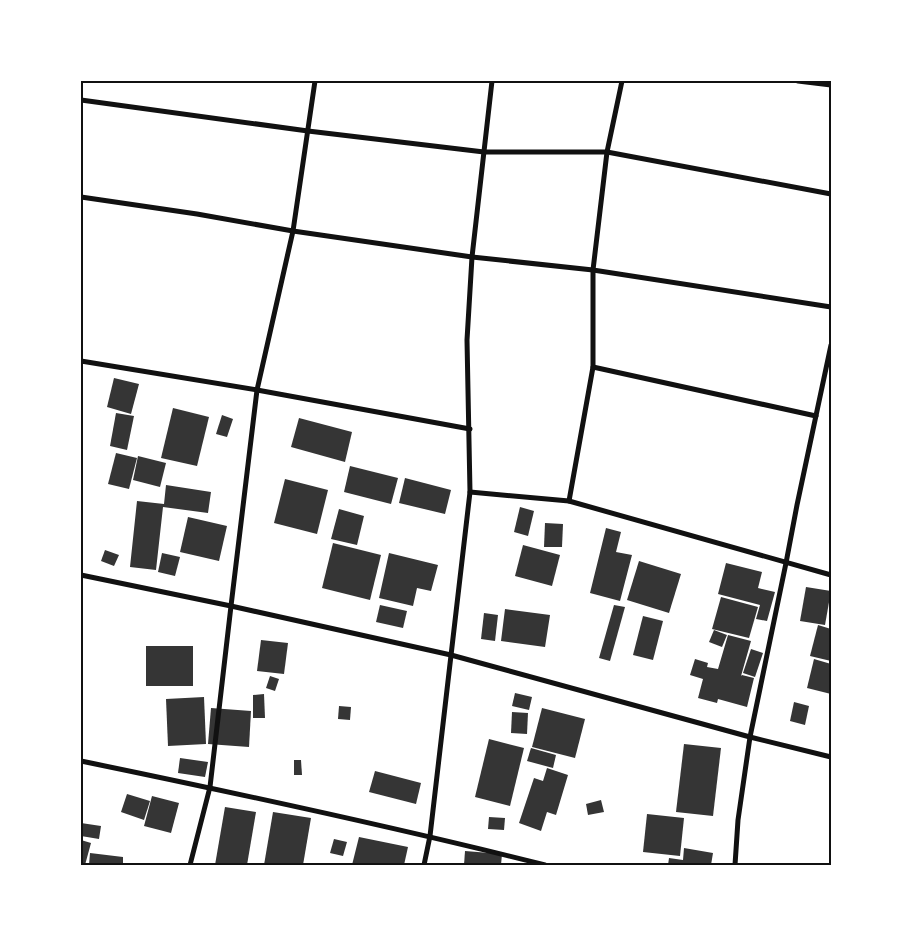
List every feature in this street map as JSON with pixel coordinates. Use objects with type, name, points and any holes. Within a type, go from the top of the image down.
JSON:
[{"type":"street","points":[[190,865],[210,787],[257,390],[293,231],[315,81]]},
{"type":"street","points":[[424,865],[430,836],[470,492],[467,340],[472,257],[492,81]]},
{"type":"street","points":[[569,501],[593,367],[593,270],[607,152],[622,81]]},
{"type":"street","points":[[798,81],[831,85]]},
{"type":"street","points":[[81,100],[308,131],[484,152],[607,152],[831,194]]},
{"type":"street","points":[[81,196],[293,231],[472,257],[593,270],[831,307]]},
{"type":"street","points":[[735,865],[738,820],[750,737],[831,345]]},
{"type":"street","points":[[81,361],[257,390],[470,429]]},
{"type":"street","points":[[593,367],[816,416]]},
{"type":"street","points":[[470,492],[569,501],[831,575]]},
{"type":"street","points":[[81,575],[451,655],[750,737],[831,757]]},
{"type":"street","points":[[81,761],[210,787],[430,836],[545,865]]},
{"type":"building","points":[[114,378],[139,384],[131,414],[107,407]]},
{"type":"building","points":[[173,408],[209,417],[197,466],[161,458]]},
{"type":"building","points":[[116,413],[134,416],[127,450],[110,446]]},
{"type":"building","points":[[222,415],[233,419],[227,437],[216,434]]},
{"type":"building","points":[[299,418],[352,432],[345,462],[291,447]]},
{"type":"building","points":[[116,453],[137,458],[129,489],[108,484]]},
{"type":"building","points":[[138,456],[166,463],[160,487],[133,480]]},
{"type":"building","points":[[350,466],[398,478],[391,504],[344,492]]},
{"type":"building","points":[[405,478],[451,490],[445,514],[399,503]]},
{"type":"building","points":[[285,479],[328,490],[317,534],[274,523]]},
{"type":"building","points":[[166,485],[211,492],[208,513],[163,507],[156,570],[130,567],[137,501],[164,504]]},
{"type":"building","points":[[520,507],[534,511],[528,536],[514,532]]},
{"type":"building","points":[[339,509],[364,516],[357,545],[331,539]]},
{"type":"building","points":[[188,517],[227,526],[219,561],[180,552]]},
{"type":"building","points":[[545,523],[563,524],[562,547],[544,547]]},
{"type":"building","points":[[606,528],[621,532],[616,552],[632,555],[620,601],[590,593]]},
{"type":"building","points":[[333,543],[381,555],[370,600],[322,588]]},
{"type":"building","points":[[523,545],[560,555],[552,586],[515,576]]},
{"type":"building","points":[[105,550],[119,555],[114,566],[101,561]]},
{"type":"building","points":[[162,553],[180,557],[175,576],[158,572]]},
{"type":"building","points":[[389,553],[438,565],[431,591],[417,588],[413,606],[379,598]]},
{"type":"building","points":[[639,561],[681,574],[669,613],[627,600]]},
{"type":"building","points":[[726,563],[762,572],[758,588],[775,592],[767,621],[756,619],[760,605],[718,594]]},
{"type":"building","points":[[806,587],[831,591],[825,625],[800,621]]},
{"type":"building","points":[[721,597],[758,607],[749,638],[712,629]]},
{"type":"building","points":[[380,605],[407,611],[403,628],[376,622]]},
{"type":"building","points":[[614,605],[625,607],[610,661],[599,658]]},
{"type":"building","points":[[505,609],[550,615],[545,647],[501,641]]},
{"type":"building","points":[[484,613],[498,615],[495,641],[481,639]]},
{"type":"building","points":[[643,616],[663,621],[653,660],[633,655]]},
{"type":"building","points":[[818,625],[831,629],[831,661],[810,656]]},
{"type":"building","points":[[714,630],[727,635],[722,647],[709,642]]},
{"type":"building","points":[[728,635],[751,641],[741,676],[754,678],[747,707],[718,699],[717,703],[698,698],[703,679],[690,675],[695,659],[708,663],[707,667],[718,669]]},
{"type":"building","points":[[261,640],[288,643],[284,674],[257,671]]},
{"type":"building","points":[[146,646],[193,646],[193,686],[146,686]]},
{"type":"building","points":[[751,649],[763,653],[755,677],[743,673]]},
{"type":"building","points":[[814,659],[831,664],[831,694],[807,688]]},
{"type":"building","points":[[270,676],[279,679],[275,691],[266,688]]},
{"type":"building","points":[[515,693],[532,697],[529,710],[512,706]]},
{"type":"building","points":[[264,694],[265,718],[253,718],[253,695]]},
{"type":"building","points":[[204,697],[206,744],[168,746],[166,699]]},
{"type":"building","points":[[794,702],[809,706],[805,725],[790,721]]},
{"type":"building","points":[[339,706],[351,707],[350,720],[338,719]]},
{"type":"building","points":[[211,708],[251,711],[249,747],[208,744]]},
{"type":"building","points":[[542,708],[585,719],[575,758],[532,747]]},
{"type":"building","points":[[512,712],[528,713],[527,734],[511,733]]},
{"type":"building","points":[[489,739],[524,748],[510,806],[475,797]]},
{"type":"building","points":[[684,744],[721,748],[713,816],[676,812]]},
{"type":"building","points":[[531,748],[556,755],[553,768],[527,761]]},
{"type":"building","points":[[180,758],[208,762],[205,777],[178,773]]},
{"type":"building","points":[[294,760],[301,760],[302,775],[294,775]]},
{"type":"building","points":[[547,768],[568,775],[556,815],[547,812],[541,831],[519,823],[534,778],[543,781]]},
{"type":"building","points":[[375,771],[421,783],[416,804],[369,792]]},
{"type":"building","points":[[127,794],[150,801],[144,820],[121,812]]},
{"type":"building","points":[[152,796],[179,803],[171,833],[144,826]]},
{"type":"building","points":[[601,800],[604,812],[588,815],[586,804]]},
{"type":"building","points":[[225,807],[256,812],[247,865],[215,865]]},
{"type":"building","points":[[273,812],[311,818],[303,865],[264,865]]},
{"type":"building","points":[[647,814],[684,818],[680,856],[643,852]]},
{"type":"building","points":[[489,817],[505,818],[504,830],[488,829]]},
{"type":"building","points":[[81,823],[101,826],[99,839],[81,836]]},
{"type":"building","points":[[359,837],[408,847],[404,865],[352,865]]},
{"type":"building","points":[[334,839],[347,842],[343,856],[330,853]]},
{"type":"building","points":[[81,840],[91,843],[85,865],[81,865]]},
{"type":"building","points":[[684,848],[713,853],[711,865],[668,865],[669,858],[683,860]]},
{"type":"building","points":[[465,851],[502,854],[501,865],[464,865]]},
{"type":"building","points":[[90,853],[123,857],[123,865],[89,865]]}]
